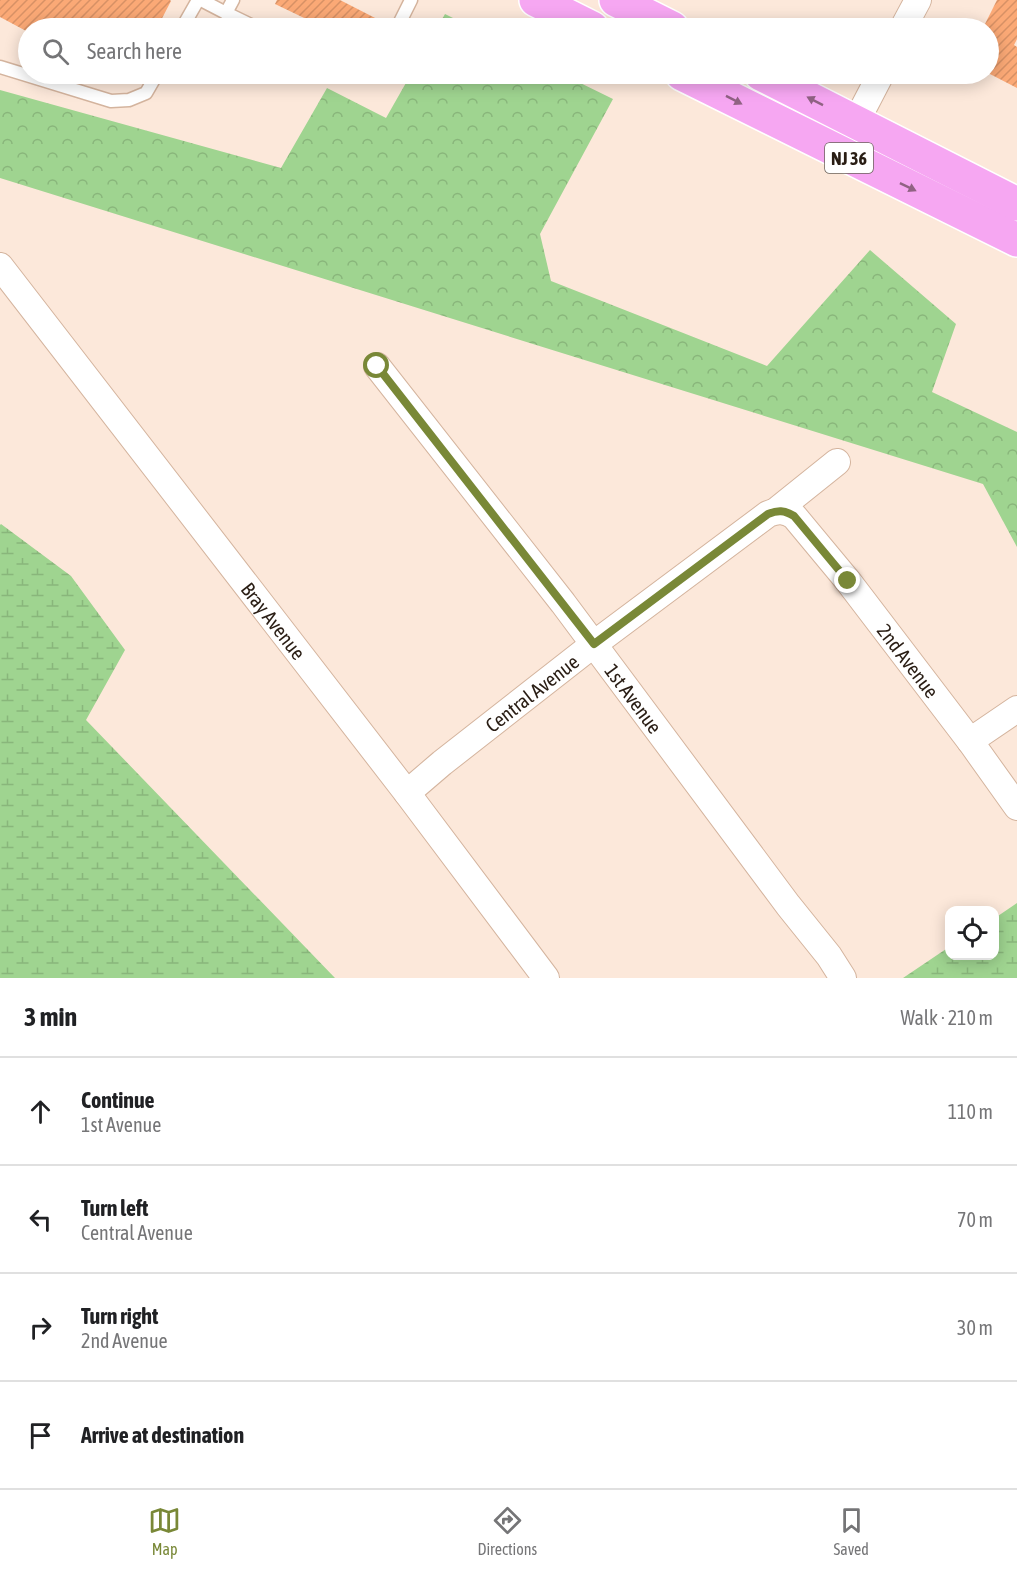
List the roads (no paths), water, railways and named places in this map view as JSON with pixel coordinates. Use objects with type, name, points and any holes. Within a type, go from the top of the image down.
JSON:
[{"type":"highway","points":[[536,0],[572,18]]},
{"type":"highway","points":[[633,4],[656,18]]},
{"type":"highway","name":"NJ 36","points":[[702,84],[1017,240]]},
{"type":"highway","name":"NJ 36","points":[[780,84],[1017,204]]},
{"type":"street","points":[[908,18],[918,0]]},
{"type":"street","points":[[856,122],[876,84]]},
{"type":"street","name":"Bray Avenue","points":[[0,266],[407,793],[546,978]]},
{"type":"street","name":"1st Avenue","points":[[377,366],[594,644],[788,905],[829,956],[843,978]]},
{"type":"street","name":"Central Avenue","points":[[407,793],[594,644],[768,514],[785,514],[837,462]]},
{"type":"street","name":"2nd Avenue","points":[[785,514],[848,581],[970,741],[1017,807]]},
{"type":"street","points":[[970,741],[1017,709]]},
{"type":"lane","points":[[188,18],[200,0],[236,18]]},
{"type":"lane","points":[[226,13],[233,0]]},
{"type":"lane","points":[[402,18],[411,0]]},
{"type":"lane","points":[[0,68],[18,73]]},
{"type":"lane","points":[[54,84],[111,101],[129,100],[146,93],[151,84]]}]
